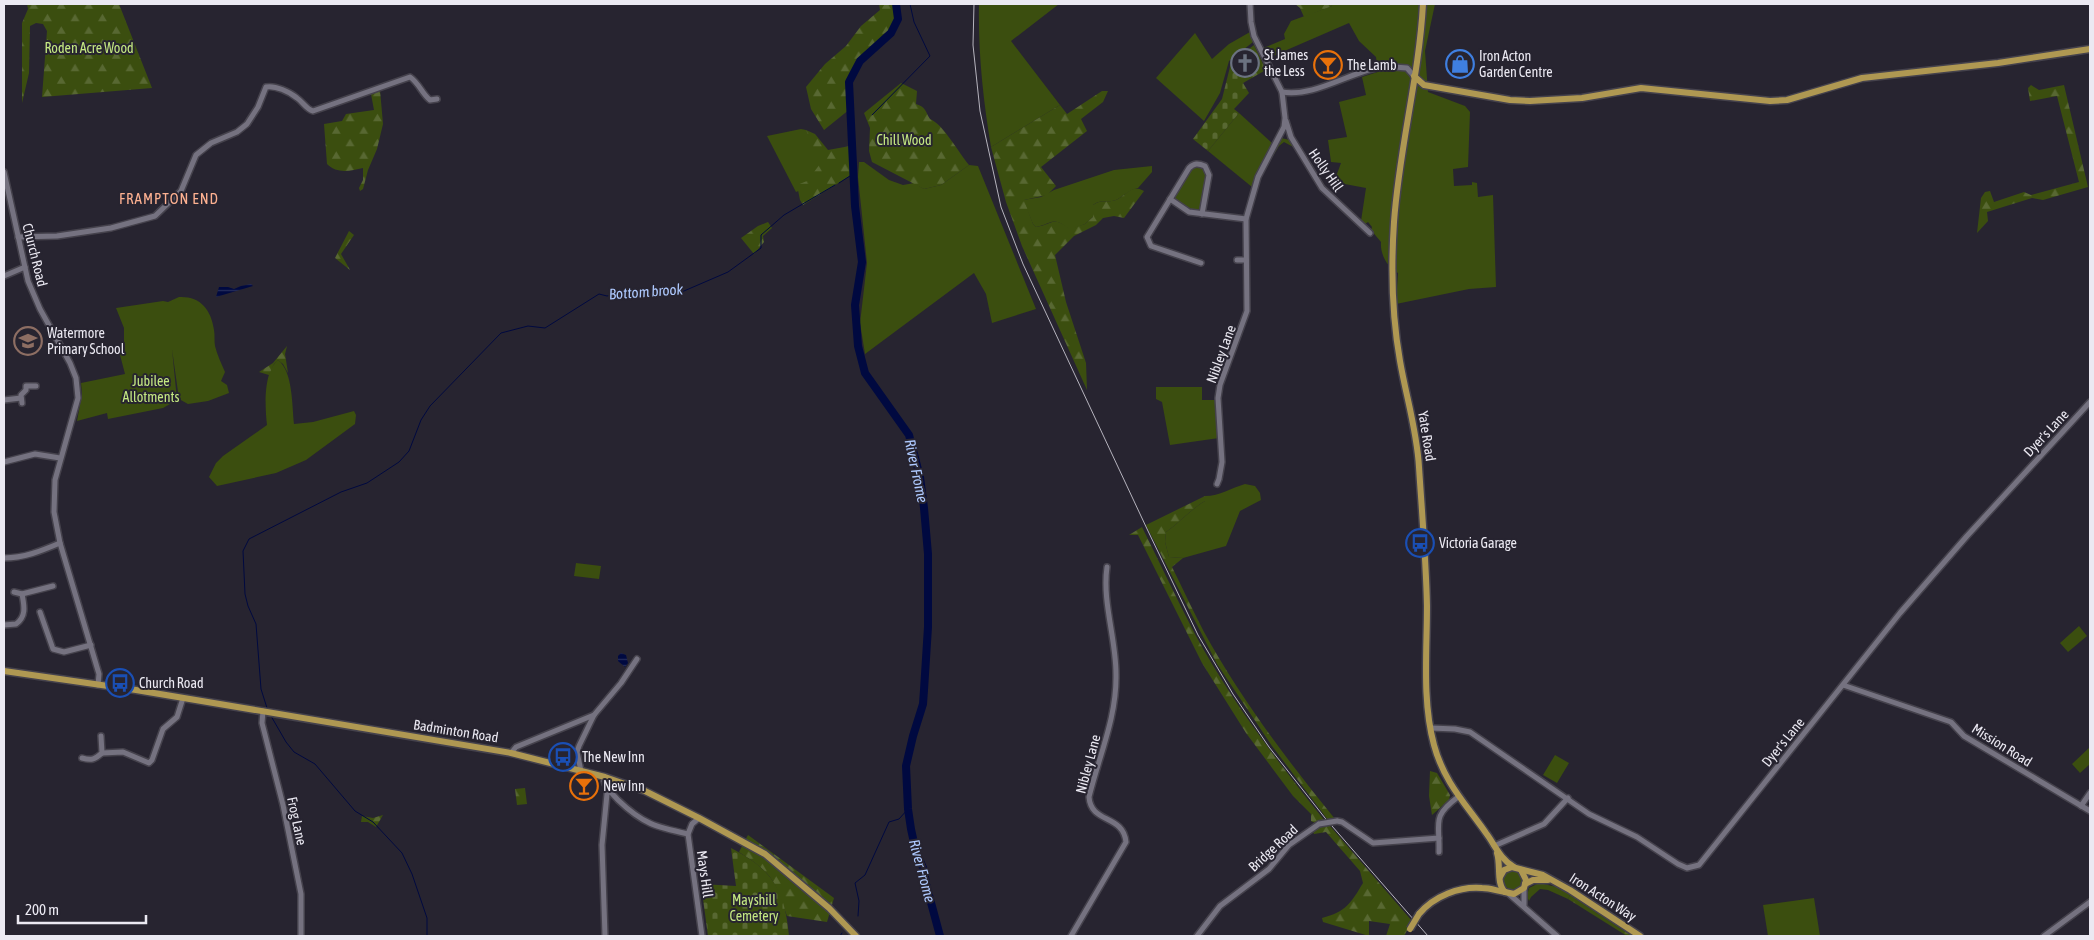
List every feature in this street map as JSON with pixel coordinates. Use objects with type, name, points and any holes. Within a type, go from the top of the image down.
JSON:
[{"type":"main road","name":"Yate Road","points":[[1423,4],[1420,42],[1401,155],[1394,223],[1393,284],[1400,359],[1419,463],[1427,606],[1427,677],[1431,728],[1438,757],[1446,777],[1458,797],[1486,832],[1496,848],[1517,868]]},
{"type":"main road","points":[[1414,76],[1424,85],[1530,101],[1582,98],[1641,88],[1770,101],[1793,98],[1862,78],[1998,63],[2090,49]]},
{"type":"main road","name":"Badminton Road","points":[[4,671],[183,698],[511,753],[605,777],[645,791],[765,854],[829,908],[856,936]]},
{"type":"main road","name":"Yate Road","points":[[1496,848],[1500,867],[1499,878]]},
{"type":"main road","points":[[1407,936],[1419,914],[1429,904],[1452,892],[1484,888],[1507,893],[1518,893],[1525,886],[1525,876],[1517,868],[1504,870],[1499,878],[1484,888]]},
{"type":"main road","name":"Iron Acton Way","points":[[1517,868],[1540,874],[1552,880],[1640,936]]},
{"type":"main road","points":[[1499,878],[1500,885],[1507,893]]},
{"type":"main road","name":"Iron Acton Way","points":[[1525,886],[1536,880],[1552,880]]},
{"type":"street","name":"Nibley Lane","points":[[1217,484],[1222,462],[1218,398],[1220,385],[1247,311],[1246,219],[1258,177],[1284,127],[1285,118],[1282,92],[1256,42],[1251,22],[1250,4]]},
{"type":"street","points":[[1282,92],[1290,93],[1312,89],[1377,68],[1407,68],[1414,76]]},
{"type":"street","points":[[18,237],[57,236],[110,228],[155,216],[181,191],[196,156],[210,143],[237,132],[247,124],[258,107],[266,86],[292,94],[308,110],[313,111],[410,77],[416,81],[426,97],[430,100],[437,99]]},
{"type":"street","name":"Nibley Lane","points":[[1285,106],[1290,93]]},
{"type":"street","name":"Holly Hill","points":[[1285,118],[1291,136],[1326,194],[1370,233]]},
{"type":"street","points":[[1280,134],[1291,136]]},
{"type":"street","points":[[1198,263],[1151,246],[1147,237],[1189,168],[1199,164],[1205,166],[1209,175],[1202,214]]},
{"type":"street","name":"Church Road","points":[[4,172],[24,267],[33,294],[76,378],[78,398],[60,458],[55,480],[54,496],[60,543],[99,674],[98,685]]},
{"type":"street","points":[[1170,199],[1189,212],[1246,219]]},
{"type":"street","points":[[1237,260],[1246,260]]},
{"type":"street","points":[[4,276],[24,267]]},
{"type":"street","points":[[4,400],[21,399],[26,386],[36,386]]},
{"type":"street","name":"Dyer's Lane","points":[[1431,728],[1470,732],[1589,814],[1637,837],[1670,860],[1687,868],[1693,868],[1703,862],[1900,613],[1961,543],[2090,402]]},
{"type":"street","points":[[4,462],[35,454],[60,458]]},
{"type":"street","points":[[4,558],[18,558],[60,543]]},
{"type":"street","name":"Nibley Lane","points":[[1071,936],[1126,842],[1125,833],[1119,824],[1096,814],[1090,806],[1089,797],[1115,706],[1115,646],[1106,594],[1107,567]]},
{"type":"street","points":[[14,592],[22,594],[53,586]]},
{"type":"street","points":[[4,625],[16,624],[23,617],[22,594]]},
{"type":"street","points":[[40,612],[48,621],[49,643],[53,649],[64,652],[91,645]]},
{"type":"street","points":[[581,770],[577,752],[594,715],[621,683],[636,659]]},
{"type":"street","name":"Mission Road","points":[[1843,685],[1951,722],[1957,726],[1964,736],[2090,811]]},
{"type":"street","points":[[82,758],[95,760],[102,753],[123,752],[149,763],[152,760],[163,729],[177,717],[183,698]]},
{"type":"street","name":"Frog Lane","points":[[262,711],[262,723],[283,805],[301,894],[301,936]]},
{"type":"street","points":[[511,753],[516,747],[594,715]]},
{"type":"street","points":[[101,736],[102,753]]},
{"type":"street","points":[[605,777],[604,781],[609,791],[647,823],[688,834]]},
{"type":"street","points":[[605,936],[602,845],[607,794],[609,791]]},
{"type":"street","points":[[2081,806],[2090,793]]},
{"type":"street","points":[[1439,852],[1438,824],[1440,814],[1447,805],[1458,797]]},
{"type":"street","points":[[1496,848],[1544,824],[1568,798]]},
{"type":"street","name":"Mays Hill","points":[[699,818],[692,824],[688,834],[702,936]]},
{"type":"street","name":"Bridge Road","points":[[1198,936],[1220,906],[1269,869],[1289,844],[1319,824],[1337,821],[1373,843],[1439,838]]},
{"type":"street","points":[[1524,905],[1525,886]]},
{"type":"street","points":[[1507,893],[1524,905],[1538,921],[1557,936]]},
{"type":"street","points":[[2044,936],[2090,902]]},
{"type":"green space","name":"Roden Acre Wood","points":[[27,4],[119,4],[152,88],[42,97],[47,31],[43,24],[36,23],[30,26],[29,73],[22,103],[22,23],[28,9]]},
{"type":"green space","points":[[879,4],[894,4],[898,19],[891,33],[860,61],[849,82],[850,109],[824,130],[811,109],[806,87],[825,64],[846,46],[861,26],[880,10]]},
{"type":"green space","points":[[979,4],[1059,4],[1011,41],[1060,105],[991,147],[982,76]]},
{"type":"green space","points":[[1295,4],[1331,4],[1332,6],[1304,17],[1300,8]]},
{"type":"green space","points":[[1331,4],[1435,4],[1425,51],[1428,92],[1465,106],[1470,112],[1468,167],[1453,169],[1454,186],[1472,185],[1472,182],[1477,183],[1478,197],[1493,195],[1496,287],[1469,289],[1396,304],[1398,273],[1385,260],[1381,242],[1371,230],[1372,227],[1368,222],[1365,224],[1361,221],[1366,188],[1334,182],[1341,163],[1331,162],[1328,140],[1347,137],[1339,102],[1366,95],[1362,77],[1384,70],[1386,65],[1377,64],[1376,57],[1359,41],[1349,23],[1266,59],[1261,49],[1285,39],[1284,34],[1291,21],[1332,6]]},
{"type":"green space","points":[[1250,32],[1253,42],[1229,61],[1220,93],[1204,121],[1156,78],[1195,33],[1212,59],[1229,44]]},
{"type":"green space","points":[[1254,45],[1264,66],[1262,68],[1264,71],[1243,83],[1249,93],[1234,109],[1239,113],[1208,151],[1193,139],[1222,99],[1231,63]]},
{"type":"green space","name":"Chill Wood","points":[[901,83],[917,91],[916,104],[924,108],[930,119],[940,127],[969,165],[941,185],[924,189],[872,162],[869,151],[870,128],[864,113]]},
{"type":"green space","points":[[2031,85],[2039,90],[2064,85],[2088,187],[2043,200],[2032,198],[1987,212],[1988,221],[1977,233],[1981,198],[1985,192],[1990,191],[1994,202],[2024,192],[2031,195],[2079,182],[2057,96],[2030,101],[2028,88]]},
{"type":"green space","points":[[380,90],[383,124],[377,149],[368,170],[363,189],[360,191],[359,188],[363,180],[363,168],[349,171],[339,170],[327,164],[324,124],[342,121],[346,114],[374,110],[371,94]]},
{"type":"green space","points":[[1102,91],[1108,91],[1103,102],[1081,119],[1087,131],[1041,167],[1056,186],[1047,195],[1024,200],[1033,224],[1036,227],[1056,221],[1070,229],[1085,224],[1093,217],[1093,205],[1096,203],[1116,200],[1136,189],[1144,191],[1124,218],[1114,216],[1103,218],[1096,225],[1074,236],[1055,255],[1066,302],[1086,363],[1087,390],[1022,246],[1006,202],[991,147],[1060,105],[1067,114]]},
{"type":"green space","points":[[1239,113],[1272,143],[1252,187],[1208,151]]},
{"type":"green space","points":[[801,129],[806,130],[818,152],[821,166],[801,190],[796,192],[767,136]]},
{"type":"green space","points":[[806,130],[815,134],[828,150],[850,146],[852,149],[853,174],[803,205],[797,185],[807,181],[807,173],[814,172],[820,164]]},
{"type":"green space","points":[[1281,138],[1290,140],[1295,148],[1284,142],[1279,146],[1258,181]]},
{"type":"green space","points":[[859,162],[864,162],[889,180],[903,185],[914,183],[924,189],[941,185],[969,165],[978,166],[1036,309],[992,323],[986,294],[974,273],[865,354],[860,323],[867,263],[858,177]]},
{"type":"green space","points":[[1196,165],[1201,166],[1207,172],[1201,209],[1198,212],[1190,210],[1174,198],[1190,168]]},
{"type":"green space","points":[[1152,166],[1152,172],[1138,188],[1129,191],[1116,200],[1096,203],[1093,205],[1093,217],[1085,224],[1070,230],[1056,222],[1036,227],[1023,200],[1041,197],[1054,190],[1114,170]]},
{"type":"green space","points":[[768,222],[772,228],[763,236],[764,242],[754,254],[741,238],[758,226]]},
{"type":"green space","points":[[349,231],[354,235],[341,254],[350,270],[335,258]]},
{"type":"green space","name":"Jubilee Allotments","points":[[179,297],[199,301],[207,310],[214,330],[215,346],[225,372],[221,381],[227,385],[229,393],[208,401],[188,404],[179,399],[172,349],[177,400],[163,408],[108,419],[107,413],[77,421],[82,394],[81,383],[125,374],[119,351],[124,349],[124,328],[116,308],[163,301],[168,302]]},
{"type":"green space","points":[[287,346],[285,354],[288,373],[283,364],[278,360],[269,375],[259,372],[273,363]]},
{"type":"green space","points":[[278,360],[287,372],[289,380],[294,424],[313,422],[354,411],[356,415],[355,424],[306,460],[276,473],[217,486],[209,477],[216,463],[267,425],[267,381],[273,366]]},
{"type":"green space","points":[[1156,387],[1202,387],[1202,400],[1216,400],[1219,438],[1170,445],[1162,402],[1156,399]]},
{"type":"green space","points":[[1245,484],[1255,486],[1260,493],[1261,500],[1240,511],[1226,546],[1183,558],[1169,557],[1165,542],[1166,532],[1205,501],[1205,496],[1221,493]]},
{"type":"green space","points":[[1205,496],[1205,501],[1166,532],[1165,542],[1169,557],[1183,558],[1172,567],[1204,632],[1233,681],[1282,752],[1335,819],[1328,820],[1272,746],[1217,664],[1146,525]]},
{"type":"green space","points":[[1142,527],[1175,595],[1210,660],[1240,708],[1324,820],[1315,823],[1311,821],[1311,814],[1293,796],[1246,733],[1202,663],[1138,535],[1129,535]]},
{"type":"green space","points":[[576,563],[601,566],[599,579],[574,576]]},
{"type":"green space","points":[[2079,626],[2087,636],[2068,652],[2060,643]]},
{"type":"green space","points":[[2090,747],[2090,764],[2080,773],[2072,764]]},
{"type":"green space","points":[[1555,755],[1569,763],[1557,783],[1543,775]]},
{"type":"green space","points":[[1430,771],[1437,773],[1450,795],[1449,800],[1432,815],[1429,796]]},
{"type":"green space","points":[[525,788],[527,804],[517,805],[515,789]]},
{"type":"green space","points":[[383,815],[376,827],[368,822],[361,822],[362,816],[373,818]]},
{"type":"green space","points":[[1319,826],[1330,826],[1412,921],[1404,936],[1386,936],[1390,924],[1369,921],[1369,936],[1323,922],[1322,918],[1337,913],[1347,906],[1363,883],[1360,871],[1326,832],[1314,834],[1313,832]]},
{"type":"green space","points":[[748,835],[834,898],[827,922],[787,916],[771,878],[759,866],[739,852]]},
{"type":"green space","name":"Mayshill Cemetery","points":[[731,848],[757,864],[774,883],[780,893],[784,906],[789,936],[708,936],[701,884],[736,886]]},
{"type":"green space","points":[[1513,870],[1520,873],[1523,880],[1520,887],[1513,890],[1506,887],[1503,880],[1506,873]]},
{"type":"green space","points":[[1539,883],[1557,887],[1570,895],[1568,899],[1548,890],[1540,889],[1529,901],[1527,896],[1529,888]]},
{"type":"green space","points":[[1570,895],[1632,936],[1627,936],[1568,899]]},
{"type":"green space","points":[[1814,898],[1820,936],[1768,936],[1763,905]]},
{"type":"shaded area","points":[[251,284],[253,286],[216,297],[219,287],[234,289]]},
{"type":"shaded area","points":[[621,653],[626,655],[628,663],[625,667],[618,661],[618,656]]},
{"type":"waterway","name":"River Frome","points":[[896,4],[898,19],[891,33],[860,61],[849,82],[855,206],[862,262],[855,305],[858,346],[865,373],[909,435],[920,477],[928,554],[928,627],[923,704],[906,766],[911,829],[916,852],[924,870],[940,936]]},
{"type":"waterway","points":[[872,115],[930,56],[914,22],[910,4]]},
{"type":"waterway","points":[[839,183],[853,174]]},
{"type":"waterway","name":"Bottom brook","points":[[267,708],[261,689],[256,624],[245,594],[243,551],[249,539],[341,492],[367,483],[399,462],[409,451],[421,420],[430,406],[501,333],[528,326],[545,328],[599,294],[607,296],[622,293],[654,292],[677,294],[728,272],[761,248],[761,235],[784,215],[835,185]]},
{"type":"waterway","points":[[271,716],[294,752],[315,764],[355,811],[373,822],[402,853],[412,874],[427,918],[427,936]]},
{"type":"waterway","points":[[858,916],[859,901],[855,883],[865,875],[889,822],[899,819],[908,809]]},
{"type":"railway","points":[[974,4],[973,45],[980,111],[1001,207],[1023,264],[1198,635],[1233,694],[1269,747],[1325,818],[1428,936]]},
{"type":"place","name":"St James the Less","points":[[1245,63]]},
{"type":"place","name":"Iron Acton Garden Centre","points":[[1460,64]]},
{"type":"place","name":"The Lamb","points":[[1328,65]]},
{"type":"place","name":"Watermore Primary School","points":[[28,341]]},
{"type":"place","name":"Victoria Garage","points":[[1420,543]]},
{"type":"place","name":"Church Road","points":[[120,683]]},
{"type":"place","name":"The New Inn","points":[[563,757]]},
{"type":"place","name":"New Inn","points":[[584,786]]},
{"type":"district","name":"FRAMPTON END","points":[[169,199]]}]
